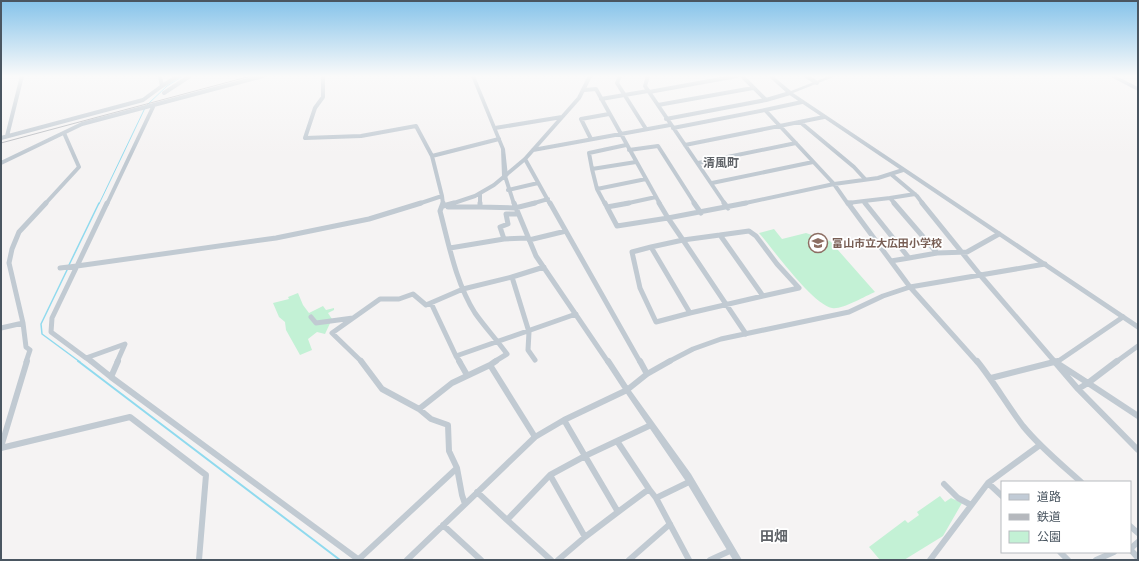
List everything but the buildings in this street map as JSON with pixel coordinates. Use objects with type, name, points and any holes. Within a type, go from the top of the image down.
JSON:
[{"type":"street","points":[[7,136],[15,102]]},
{"type":"street","points":[[1,138],[135,102]]},
{"type":"street","points":[[1,163],[82,124],[168,102]]},
{"type":"street","points":[[319,102],[315,108],[305,138],[335,139],[416,126],[420,131],[432,156],[442,196],[443,206],[440,211],[463,289],[475,313],[499,341],[507,354],[490,365],[452,383],[419,409]]},
{"type":"street","points":[[484,102],[505,156],[505,176],[508,190],[528,239],[544,267],[651,425],[691,481],[738,560]]},
{"type":"street","points":[[443,206],[480,193],[505,176],[525,159],[574,102]]},
{"type":"street","points":[[603,102],[626,146],[668,218],[746,334]]},
{"type":"street","points":[[629,102],[646,129]]},
{"type":"street","points":[[656,102],[666,119],[728,208]]},
{"type":"street","points":[[658,105],[674,102]]},
{"type":"street","points":[[666,119],[755,102]]},
{"type":"street","points":[[533,150],[646,129],[765,110],[801,102]]},
{"type":"street","points":[[802,102],[1138,327]]},
{"type":"street","points":[[154,106],[52,318],[51,332],[358,560],[457,468]]},
{"type":"street","points":[[765,110],[834,184],[910,287],[917,293],[991,378],[1023,426],[1040,445],[1080,481]]},
{"type":"street","points":[[591,139],[581,119],[609,114]]},
{"type":"street","points":[[495,128],[562,117]]},
{"type":"street","points":[[685,145],[824,117]]},
{"type":"street","points":[[800,122],[854,167],[865,179]]},
{"type":"street","points":[[1,447],[30,350],[26,347],[23,323],[8,263],[19,232],[79,166],[64,133]]},
{"type":"street","points":[[432,156],[499,138]]},
{"type":"street","points":[[698,163],[796,143]]},
{"type":"street","points":[[626,146],[589,153],[597,189],[617,226],[728,208],[834,184],[892,175],[903,170]]},
{"type":"street","points":[[629,150],[658,146],[701,213]]},
{"type":"street","points":[[525,159],[647,374]]},
{"type":"street","points":[[592,169],[636,162]]},
{"type":"street","points":[[712,183],[814,162]]},
{"type":"street","points":[[892,175],[915,194],[963,251],[981,276],[1078,389],[1138,450]]},
{"type":"street","points":[[597,189],[646,179]]},
{"type":"street","points":[[508,190],[538,183]]},
{"type":"street","points":[[480,193],[480,207]]},
{"type":"street","points":[[848,203],[915,194]]},
{"type":"street","points":[[60,268],[276,238],[369,219],[442,196]]},
{"type":"street","points":[[607,207],[656,197]]},
{"type":"street","points":[[890,198],[936,253]]},
{"type":"street","points":[[443,206],[515,208],[548,199]]},
{"type":"street","points":[[864,201],[909,258]]},
{"type":"street","points":[[504,239],[500,227],[508,224],[506,214],[518,214]]},
{"type":"street","points":[[450,248],[504,239],[528,239],[566,231]]},
{"type":"street","points":[[749,231],[756,236],[777,264],[799,288],[726,304],[656,322],[643,299],[634,274],[632,252],[684,240],[749,231]]},
{"type":"street","points":[[891,261],[936,253],[967,252],[1000,234]]},
{"type":"street","points":[[720,235],[764,296]]},
{"type":"street","points":[[651,247],[690,313]]},
{"type":"street","points":[[407,560],[535,437],[564,420],[627,390],[647,374],[693,349],[721,339],[849,312],[883,296],[910,287],[1045,264]]},
{"type":"street","points":[[465,504],[460,491],[461,478],[449,451],[448,425],[431,419],[419,409],[382,389],[358,357],[332,333],[380,300],[399,299],[413,294],[426,305],[463,289],[512,277],[544,267]]},
{"type":"street","points":[[512,277],[529,332],[528,350],[534,360]]},
{"type":"street","points":[[431,303],[456,356],[467,375]]},
{"type":"street","points":[[456,356],[529,332],[576,314]]},
{"type":"street","points":[[991,378],[1056,363],[1123,317]]},
{"type":"street","points":[[311,318],[316,323],[354,318]]},
{"type":"street","points":[[1,328],[23,323]]},
{"type":"street","points":[[86,358],[125,344],[111,377]]},
{"type":"street","points":[[1078,389],[1138,346]]},
{"type":"street","points":[[1056,363],[1138,416]]},
{"type":"street","points":[[490,365],[535,437]]},
{"type":"street","points":[[1,447],[130,416],[206,475],[199,560]]},
{"type":"street","points":[[564,420],[618,512]]},
{"type":"street","points":[[507,520],[550,475],[585,456],[651,425]]},
{"type":"street","points":[[618,441],[656,498],[689,560]]},
{"type":"street","points":[[930,560],[988,483],[1040,445]]},
{"type":"street","points":[[550,475],[585,537]]},
{"type":"street","points":[[656,498],[691,481]]},
{"type":"street","points":[[988,483],[1001,495]]},
{"type":"street","points":[[944,484],[958,498],[971,505]]},
{"type":"street","points":[[558,560],[585,537],[649,488]]},
{"type":"street","points":[[477,492],[551,560]]},
{"type":"street","points":[[629,560],[670,524]]},
{"type":"street","points":[[443,525],[481,560]]},
{"type":"street","points":[[710,560],[732,550]]},
{"type":"street","points":[[1131,550],[1138,558]]},
{"type":"street","points":[[1096,560],[1112,553]]},
{"type":"green space","points":[[774,229],[782,239],[806,233],[830,241],[875,292],[842,307],[832,308],[824,304],[804,287],[759,233]]},
{"type":"green space","points":[[298,293],[303,305],[309,313],[323,306],[326,310],[334,308],[334,310],[328,313],[332,319],[325,334],[317,332],[308,339],[312,350],[300,355],[286,330],[285,322],[279,317],[273,303],[289,299],[288,297]]},
{"type":"green space","points":[[940,496],[945,502],[951,498],[962,503],[943,536],[904,560],[880,560],[869,547],[905,520],[908,523],[919,515],[917,512]]},
{"type":"waterway","points":[[147,105],[150,102]]},
{"type":"waterway","points":[[99,204],[145,108]]},
{"type":"waterway","points":[[69,265],[99,203]]},
{"type":"waterway","points":[[68,268],[41,324],[42,334],[80,362]]},
{"type":"waterway","points":[[78,361],[340,560]]},
{"type":"railway","points":[[1,143],[153,102]]},
{"type":"place","name":"富山市立大広田小学校","points":[[818,243]]},
{"type":"district","name":"清風町","points":[[721,163]]},
{"type":"district","name":"田畑","points":[[774,536]]}]
